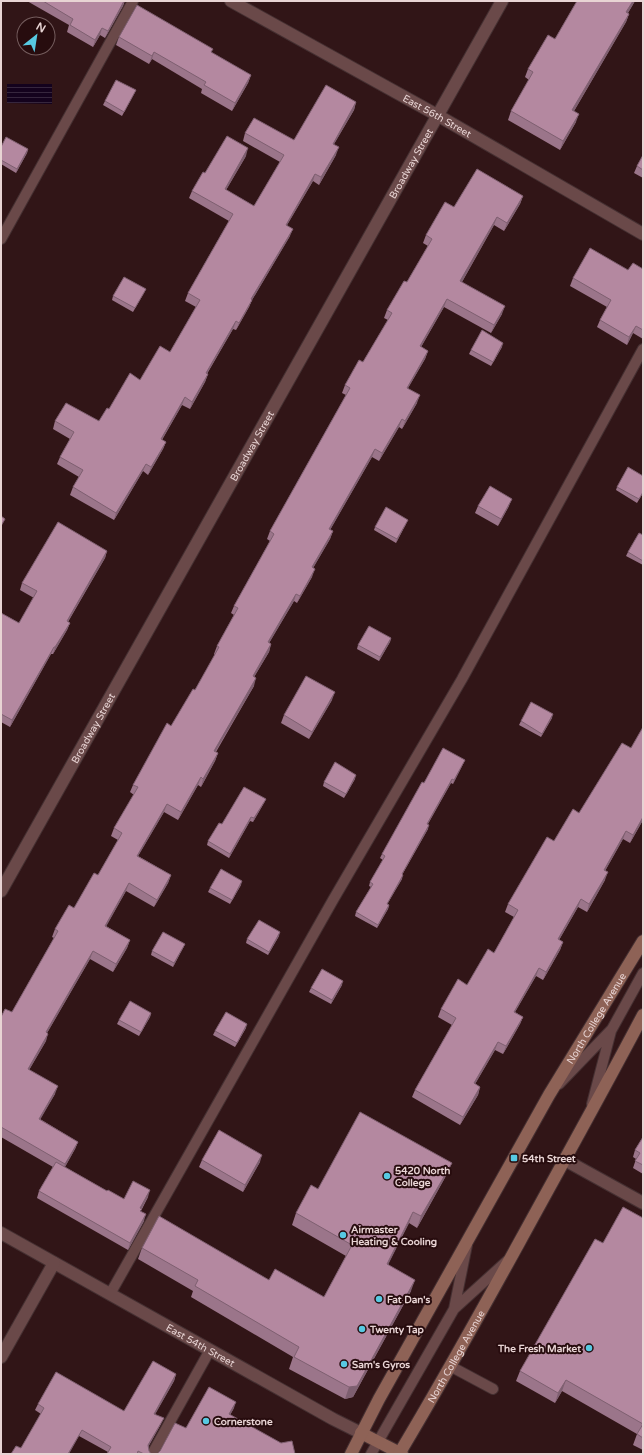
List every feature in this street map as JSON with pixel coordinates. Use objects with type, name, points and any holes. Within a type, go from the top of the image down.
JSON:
[{"type":"main road","name":"North College Avenue","points":[[351,1454],[361,1433],[548,1095],[643,940]]},
{"type":"main road","name":"North College Avenue","points":[[400,1454],[565,1160],[643,1015]]},
{"type":"main road","name":"East 54th Street","points":[[361,1433],[400,1454]]},
{"type":"street","name":"East 56th Street","points":[[230,1],[437,115],[643,234]]},
{"type":"street","name":"Broadway Street","points":[[1,891],[502,1]]},
{"type":"street","points":[[565,1160],[643,1204]]},
{"type":"street","name":"East 54th Street","points":[[1,1233],[333,1419],[361,1433]]},
{"type":"street","points":[[1,1357],[54,1263]]},
{"type":"lane","points":[[1,239],[133,1]]},
{"type":"lane","points":[[110,1294],[333,900],[462,679],[643,349]]},
{"type":"lane","name":"North College Avenue","points":[[588,1118],[612,1029],[643,973]]},
{"type":"lane","name":"North College Avenue","points":[[548,1095],[612,1029]]},
{"type":"lane","name":"North College Avenue","points":[[371,1454],[454,1309],[470,1236]]},
{"type":"lane","name":"North College Avenue","points":[[454,1309],[510,1258]]},
{"type":"lane","points":[[152,1454],[210,1350]]},
{"type":"lane","points":[[450,1366],[493,1389]]},
{"type":"shaded area","points":[[7,84],[52,84],[52,104],[7,103]]},
{"type":"building","points":[[43,1],[124,1],[108,31],[102,28],[95,40],[70,25],[73,19]]},
{"type":"building","points":[[577,1],[633,1],[626,12],[629,14],[572,110],[579,114],[563,141],[511,111],[533,72],[528,69],[548,35],[555,39]]},
{"type":"building","points":[[137,5],[213,49],[211,52],[251,75],[235,103],[204,85],[206,82],[154,52],[152,56],[119,37]]},
{"type":"building","points":[[116,80],[136,90],[124,112],[105,101]]},
{"type":"building","points":[[326,85],[356,102],[333,144],[339,147],[321,177],[315,174],[286,225],[293,229],[251,299],[252,300],[239,323],[236,321],[206,373],[208,374],[192,402],[185,397],[161,439],[166,442],[151,467],[146,464],[116,513],[73,487],[83,470],[60,457],[74,432],[55,421],[66,403],[99,421],[107,408],[109,409],[130,373],[140,380],[160,346],[170,352],[200,300],[188,293],[233,214],[192,191],[203,172],[205,173],[227,136],[248,148],[225,189],[254,206],[284,155],[245,133],[254,118],[294,140]]},
{"type":"building","points":[[6,137],[28,149],[17,169],[1,160],[1,147]]},
{"type":"building","points":[[643,155],[643,170],[637,166]]},
{"type":"building","points":[[477,169],[523,196],[507,223],[497,217],[460,281],[505,306],[494,325],[447,299],[420,346],[428,351],[407,388],[420,395],[405,421],[402,419],[382,453],[375,449],[329,529],[333,531],[312,567],[315,569],[300,596],[296,594],[268,642],[271,644],[253,676],[256,678],[214,751],[218,753],[203,779],[201,777],[181,812],[167,804],[137,856],[171,875],[157,900],[129,883],[105,926],[130,940],[116,964],[93,951],[46,1032],[48,1034],[28,1069],[58,1086],[39,1119],[78,1142],[65,1164],[1,1127],[1,1017],[5,1009],[12,1012],[58,931],[55,929],[69,905],[74,908],[94,873],[98,875],[122,833],[114,828],[138,787],[133,785],[167,723],[171,726],[193,689],[195,690],[219,647],[217,646],[238,608],[234,606],[274,534],[270,531],[350,388],[345,385],[359,360],[363,362],[392,313],[387,310],[404,281],[407,282],[432,239],[426,235],[445,202],[454,207]]},
{"type":"building","points":[[590,248],[628,270],[633,263],[643,269],[643,330],[636,326],[629,337],[600,320],[611,300],[573,278]]},
{"type":"building","points":[[124,277],[146,289],[135,308],[113,296]]},
{"type":"building","points":[[482,330],[503,343],[493,362],[471,350]]},
{"type":"building","points":[[628,467],[643,476],[643,492],[639,499],[617,487]]},
{"type":"building","points":[[490,486],[512,499],[501,519],[478,506]]},
{"type":"building","points":[[386,507],[408,520],[397,539],[375,527]]},
{"type":"building","points":[[1,516],[5,519],[1,526]]},
{"type":"building","points":[[58,522],[107,551],[67,621],[70,623],[54,647],[12,720],[1,714],[1,613],[19,623],[37,591],[22,583]]},
{"type":"building","points":[[639,533],[643,535],[643,561],[628,552]]},
{"type":"building","points":[[369,626],[391,638],[380,657],[358,645]]},
{"type":"building","points":[[306,676],[335,692],[312,732],[284,715]]},
{"type":"building","points":[[531,702],[553,714],[542,734],[521,721]]},
{"type":"building","points":[[643,727],[643,817],[633,835],[626,831],[604,870],[608,872],[589,904],[581,899],[558,939],[563,942],[546,972],[539,968],[514,1012],[523,1017],[506,1046],[498,1042],[474,1083],[480,1087],[463,1117],[415,1090],[456,1018],[441,1009],[458,979],[467,985],[488,949],[494,953],[518,910],[508,904],[547,837],[554,841],[573,809],[579,813],[622,743],[631,748]]},
{"type":"building","points":[[443,748],[465,760],[454,780],[452,779],[427,824],[429,825],[402,874],[403,875],[387,904],[389,905],[378,925],[356,912],[373,884],[370,882],[385,856],[382,854],[422,782],[424,783]]},
{"type":"building","points":[[335,762],[356,775],[346,794],[324,782]]},
{"type":"building","points":[[244,787],[266,799],[254,818],[251,817],[230,854],[208,841],[219,823],[222,824]]},
{"type":"building","points":[[221,869],[242,881],[232,900],[210,888]]},
{"type":"building","points":[[259,920],[280,932],[269,952],[247,939]]},
{"type":"building","points":[[163,932],[185,944],[174,963],[152,951]]},
{"type":"building","points":[[322,969],[343,981],[332,1000],[311,988]]},
{"type":"building","points":[[130,1001],[151,1013],[141,1032],[119,1020]]},
{"type":"building","points":[[226,1012],[247,1024],[237,1043],[215,1031]]},
{"type":"building","points":[[360,1112],[452,1163],[421,1216],[413,1212],[387,1264],[415,1280],[357,1386],[349,1387],[294,1357],[299,1347],[195,1286],[198,1280],[142,1248],[159,1216],[269,1280],[275,1269],[324,1297],[352,1245],[296,1213],[311,1185],[318,1189]]},
{"type":"building","points":[[219,1130],[262,1155],[245,1185],[202,1160]]},
{"type":"building","points":[[643,1137],[643,1165],[635,1161],[640,1153],[635,1150]]},
{"type":"building","points":[[56,1162],[124,1199],[133,1181],[150,1190],[140,1208],[142,1209],[140,1211],[146,1214],[130,1243],[39,1191]]},
{"type":"building","name":"The Fresh Market","points":[[623,1207],[643,1218],[643,1424],[566,1380],[558,1393],[520,1371],[595,1239],[603,1243]]},
{"type":"building","points":[[153,1361],[176,1374],[154,1414],[164,1418],[148,1445],[151,1454],[144,1454],[138,1451],[137,1454],[107,1454],[111,1447],[82,1430],[68,1454],[11,1454],[16,1446],[21,1448],[44,1408],[38,1404],[56,1372],[124,1411]]},
{"type":"building","points":[[209,1387],[236,1402],[229,1414],[281,1443],[292,1441],[295,1454],[157,1454],[175,1423],[186,1428]]},
{"type":"building","points":[[643,1424],[643,1438],[637,1434]]},
{"type":"place","name":"54th Street","points":[[514,1158]]},
{"type":"place","name":"5420 North College","points":[[387,1176]]},
{"type":"place","name":"Airmaster Heating & Cooling","points":[[343,1235]]},
{"type":"place","name":"Fat Dan's","points":[[379,1299]]},
{"type":"place","name":"Twenty Tap","points":[[362,1329]]},
{"type":"place","name":"The Fresh Market","points":[[589,1348]]},
{"type":"place","name":"Sam's Gyros","points":[[344,1364]]},
{"type":"place","name":"Cornerstone","points":[[206,1421]]}]
